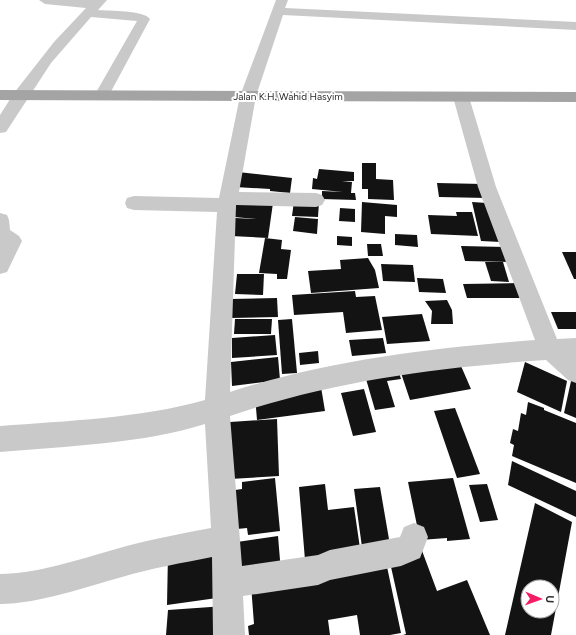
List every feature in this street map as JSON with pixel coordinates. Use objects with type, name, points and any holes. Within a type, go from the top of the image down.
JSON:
[{"type":"main road","name":"Jalan K.H. Wahid Hasyim","points":[[0,95],[576,97]]},
{"type":"street","points":[[45,0],[95,6],[144,19],[102,96]]},
{"type":"street","points":[[229,635],[226,540],[217,409],[228,202],[248,96],[280,5],[458,19],[576,26]]},
{"type":"street","points":[[0,128],[18,96],[55,47],[95,6]]},
{"type":"street","points":[[453,6],[458,19]]},
{"type":"street","points":[[461,97],[487,187],[550,350],[576,372]]},
{"type":"street","points":[[134,203],[316,200]]},
{"type":"street","points":[[0,220],[1,234],[12,241],[0,266]]},
{"type":"street","points":[[0,439],[94,432],[178,420],[217,409],[268,390],[306,381],[385,367],[475,355],[576,348]]},
{"type":"street","points":[[227,583],[318,570],[330,565],[401,551],[410,548],[414,538]]},
{"type":"street","points":[[0,589],[8,589],[56,580],[147,555],[226,540]]},
{"type":"building","points":[[362,163],[376,163],[376,179],[393,180],[394,200],[368,199],[368,189],[362,189]]},
{"type":"building","points":[[319,169],[354,172],[354,181],[342,181],[352,182],[351,193],[355,193],[356,200],[322,199],[322,191],[343,192],[312,189],[313,178],[317,179]]},
{"type":"building","points":[[238,172],[292,178],[290,193],[270,191],[270,189],[235,187]]},
{"type":"building","points":[[437,183],[483,184],[487,198],[439,197]]},
{"type":"building","points":[[237,200],[273,203],[268,238],[231,236],[235,218],[256,219],[234,217]]},
{"type":"building","points":[[294,201],[319,202],[318,217],[292,216]]},
{"type":"building","points":[[362,202],[397,205],[397,217],[385,216],[385,234],[361,232]]},
{"type":"building","points":[[472,202],[487,203],[501,242],[481,241]]},
{"type":"building","points":[[340,208],[355,209],[355,222],[339,221]]},
{"type":"building","points":[[456,212],[472,212],[478,236],[431,234],[428,215],[457,216]]},
{"type":"building","points":[[295,217],[318,219],[317,234],[293,231]]},
{"type":"building","points":[[395,234],[417,235],[418,247],[395,245]]},
{"type":"building","points":[[337,236],[352,237],[352,246],[337,245]]},
{"type":"building","points":[[265,238],[282,240],[281,249],[291,250],[287,279],[277,279],[277,274],[259,273]]},
{"type":"building","points":[[367,244],[381,244],[383,256],[368,256]]},
{"type":"building","points":[[461,246],[506,247],[511,262],[465,261]]},
{"type":"building","points":[[562,252],[576,252],[576,279],[574,279]]},
{"type":"building","points":[[368,258],[375,270],[379,288],[311,293],[308,271],[341,269],[340,260]]},
{"type":"building","points":[[485,262],[503,262],[509,282],[491,281]]},
{"type":"building","points":[[381,264],[413,265],[415,282],[383,281]]},
{"type":"building","points":[[237,274],[264,274],[263,295],[235,294]]},
{"type":"building","points":[[417,278],[443,279],[446,293],[419,292]]},
{"type":"building","points":[[520,283],[525,298],[467,298],[463,284]]},
{"type":"building","points":[[355,291],[356,297],[375,296],[382,330],[346,333],[343,312],[294,315],[292,295]]},
{"type":"building","points":[[277,298],[278,317],[230,318],[231,299]]},
{"type":"building","points":[[447,300],[452,310],[453,324],[431,324],[432,311],[425,301]]},
{"type":"building","points":[[551,312],[576,312],[576,329],[558,329]]},
{"type":"building","points":[[422,314],[430,341],[387,344],[382,317]]},
{"type":"building","points":[[235,319],[272,319],[271,334],[234,334]]},
{"type":"building","points":[[292,319],[297,373],[282,374],[278,320]]},
{"type":"building","points":[[275,335],[277,355],[232,358],[232,338]]},
{"type":"building","points":[[383,338],[386,353],[352,356],[349,340]]},
{"type":"building","points":[[318,351],[319,363],[300,365],[299,353]]},
{"type":"building","points":[[278,357],[280,380],[232,386],[231,362]]},
{"type":"building","points":[[458,359],[471,389],[410,400],[399,367]]},
{"type":"building","points":[[525,362],[567,381],[561,412],[517,392]]},
{"type":"building","points":[[397,366],[401,379],[387,381],[395,407],[375,410],[364,372]]},
{"type":"building","points":[[573,372],[576,374],[576,418],[564,413]]},
{"type":"building","points":[[320,381],[325,411],[257,420],[255,396]]},
{"type":"building","points":[[364,389],[376,432],[353,436],[341,393]]},
{"type":"building","points":[[528,402],[576,423],[576,483],[512,456],[514,445],[510,443],[513,429],[518,431],[521,413],[526,415]]},
{"type":"building","points":[[455,408],[480,474],[457,478],[434,411]]},
{"type":"building","points":[[277,419],[279,476],[230,479],[230,422]]},
{"type":"building","points":[[512,461],[576,491],[576,517],[508,485]]},
{"type":"building","points":[[275,478],[280,531],[248,535],[247,528],[237,529],[235,490],[242,489],[242,482]]},
{"type":"building","points":[[453,478],[470,539],[447,541],[447,538],[420,540],[408,482]]},
{"type":"building","points":[[325,484],[328,510],[354,507],[361,555],[305,560],[299,487]]},
{"type":"building","points":[[487,484],[498,520],[480,522],[469,485]]},
{"type":"building","points":[[380,487],[390,545],[362,547],[354,489]]},
{"type":"building","points":[[535,503],[572,522],[560,587],[560,579],[520,579],[520,619],[554,619],[551,635],[505,635]]},
{"type":"building","points":[[278,536],[281,572],[238,577],[237,542]]},
{"type":"building","points":[[222,547],[224,597],[167,605],[168,554]]},
{"type":"building","points":[[421,548],[437,591],[467,580],[490,635],[403,635],[406,634],[389,558]]},
{"type":"building","points":[[386,562],[401,633],[390,635],[360,635],[357,615],[328,620],[330,635],[249,635],[248,626],[254,624],[251,585]]},
{"type":"building","points":[[225,606],[224,635],[166,635],[168,610]]}]
